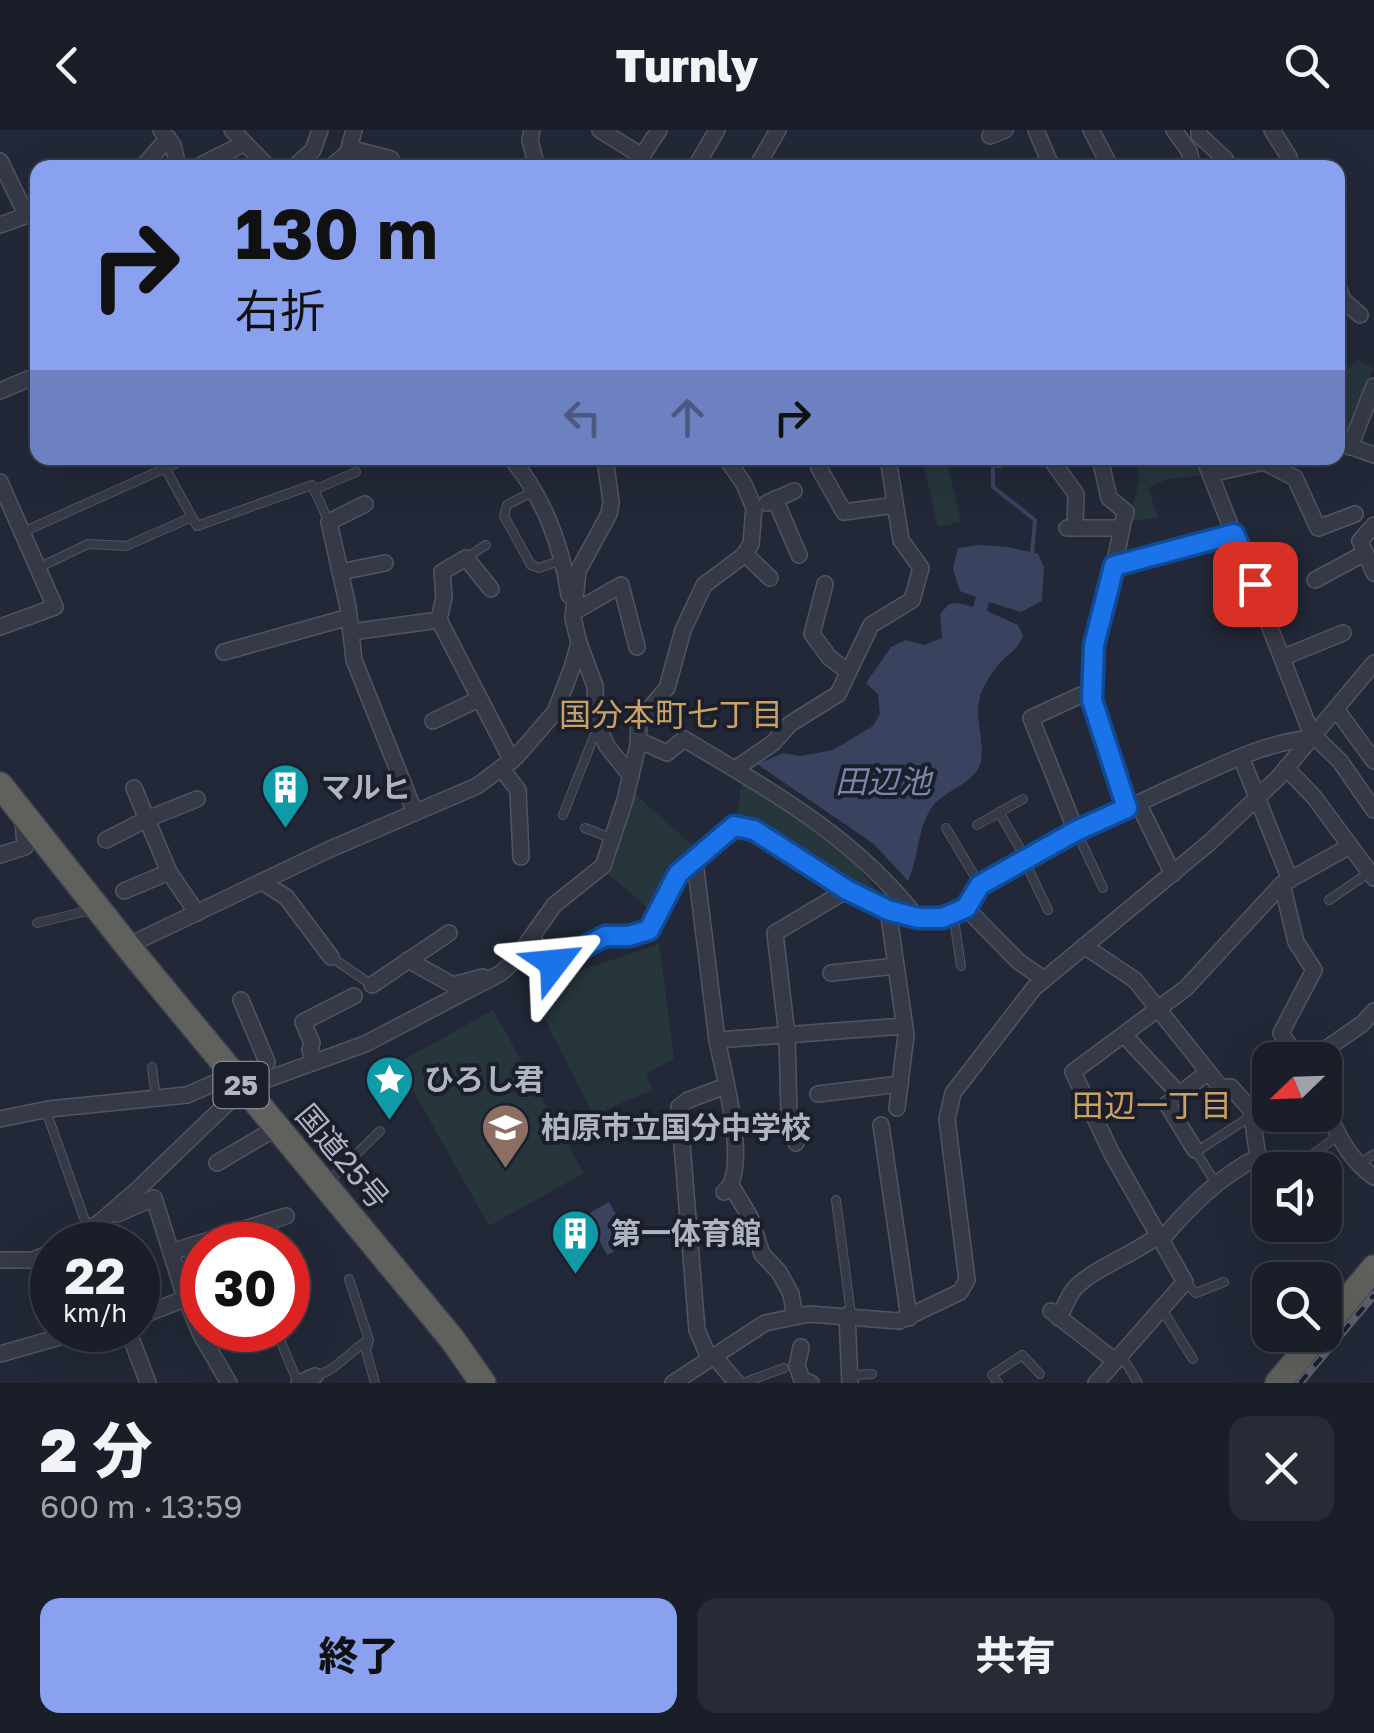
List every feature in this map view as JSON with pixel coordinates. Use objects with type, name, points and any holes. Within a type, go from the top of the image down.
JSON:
[{"type":"highway","name":"国道25号","points":[[0,785],[126,946],[452,1339],[483,1383]]},
{"type":"highway","points":[[1342,1306],[1374,1268]]},
{"type":"highway","points":[[1278,1383],[1304,1352]]},
{"type":"street","points":[[232,130],[261,160]]},
{"type":"street","points":[[302,160],[313,150],[320,130]]},
{"type":"street","points":[[354,130],[350,148],[390,160]]},
{"type":"street","points":[[532,130],[535,160]]},
{"type":"street","points":[[600,130],[636,160]]},
{"type":"street","points":[[639,160],[659,130]]},
{"type":"street","points":[[761,160],[778,130]]},
{"type":"street","points":[[1036,130],[1049,160]]},
{"type":"street","points":[[1091,130],[1107,160]]},
{"type":"street","points":[[1174,130],[1191,159]]},
{"type":"street","points":[[1272,130],[1289,160]]},
{"type":"street","points":[[704,160],[712,132]]},
{"type":"street","points":[[147,160],[164,134],[173,145],[177,160]]},
{"type":"street","points":[[1202,135],[1225,160]]},
{"type":"street","points":[[211,160],[245,143]]},
{"type":"street","points":[[339,160],[353,149]]},
{"type":"street","points":[[0,160],[30,207],[24,216],[0,225]]},
{"type":"street","points":[[1345,301],[1360,315]]},
{"type":"street","points":[[0,391],[30,378]]},
{"type":"street","points":[[1345,442],[1373,393]]},
{"type":"street","points":[[1345,444],[1374,455]]},
{"type":"street","points":[[517,465],[534,490],[564,559],[579,643],[595,686],[598,725],[607,746],[631,776]]},
{"type":"street","points":[[573,616],[578,572],[612,502],[607,465]]},
{"type":"street","points":[[0,1119],[45,1110],[187,1095],[314,1062],[365,1044],[501,973],[516,959],[554,905],[603,866],[631,776],[640,721],[667,688],[683,630],[704,585],[744,554],[750,544],[754,508],[731,465]]},
{"type":"street","points":[[821,465],[844,512],[894,505]]},
{"type":"street","points":[[735,769],[773,743],[790,724],[838,694],[871,625],[912,600],[921,568],[901,540],[889,465]]},
{"type":"street","points":[[1055,465],[1076,494],[1071,528],[1122,529]]},
{"type":"street","points":[[1102,465],[1109,498],[1126,512],[1094,645],[1092,700],[1132,805],[1173,874]]},
{"type":"street","points":[[1207,465],[1314,737],[1340,761],[1374,810]]},
{"type":"street","points":[[1210,474],[1245,465]]},
{"type":"street","points":[[1273,465],[1295,478],[1318,528],[1351,507],[1368,538],[1374,573]]},
{"type":"street","points":[[0,482],[55,607],[0,627]]},
{"type":"street","points":[[754,508],[794,491]]},
{"type":"street","points":[[775,499],[799,555]]},
{"type":"street","points":[[364,504],[329,522],[354,660],[415,813]]},
{"type":"street","points":[[1114,566],[1234,534]]},
{"type":"street","points":[[1316,580],[1368,538]]},
{"type":"street","points":[[744,554],[770,578]]},
{"type":"street","points":[[490,589],[466,558],[442,572],[444,597],[439,620],[518,790],[521,857]]},
{"type":"street","points":[[340,572],[385,562]]},
{"type":"street","points":[[826,584],[812,634],[829,657],[848,672]]},
{"type":"street","points":[[573,616],[621,585],[637,647]]},
{"type":"street","points":[[224,652],[350,624],[439,620]]},
{"type":"street","points":[[1284,658],[1343,632]]},
{"type":"street","points":[[126,946],[477,786],[506,765],[554,712],[565,694],[579,643]]},
{"type":"street","points":[[674,1383],[764,1324],[796,1317],[849,1316],[899,1321],[960,1292],[967,1280],[947,1119],[952,1094],[1034,988],[1173,874],[1257,798],[1314,737],[1374,663]]},
{"type":"street","points":[[1076,831],[1031,718],[1081,695],[1092,700]]},
{"type":"street","points":[[433,721],[479,699]]},
{"type":"street","points":[[1336,709],[1374,761]]},
{"type":"street","points":[[531,938],[554,963],[605,936],[649,930],[678,874],[734,826],[754,830],[847,890],[888,910],[918,918],[942,918],[960,911],[980,885],[1076,831],[1241,756],[1285,741],[1314,737]]},
{"type":"street","points":[[638,745],[647,744],[666,753],[684,739],[735,769],[825,827],[867,860],[918,918]]},
{"type":"street","points":[[1241,756],[1286,882],[1296,942],[1314,970],[1281,1032],[1287,1042]]},
{"type":"street","points":[[1286,768],[1314,796],[1372,875]]},
{"type":"street","points":[[134,788],[169,872],[197,913]]},
{"type":"street","points":[[106,840],[197,799]]},
{"type":"street","points":[[0,855],[26,846],[22,814]]},
{"type":"street","points":[[1096,1383],[1185,1282],[1128,1183],[1073,1072],[1186,988],[1286,882],[1350,846]]},
{"type":"street","points":[[695,862],[736,1144],[728,1190],[750,1217],[762,1254],[779,1272],[791,1294],[796,1317]]},
{"type":"street","points":[[124,891],[169,872]]},
{"type":"street","points":[[262,882],[286,897],[331,957]]},
{"type":"street","points":[[796,1143],[789,1114],[787,1036],[775,934],[847,890]]},
{"type":"street","points":[[888,910],[906,1035],[897,1108]]},
{"type":"street","points":[[960,911],[1018,962],[1044,979]]},
{"type":"street","points":[[372,985],[449,933]]},
{"type":"street","points":[[1084,946],[1135,980],[1221,1088],[1231,1087],[1252,1113]]},
{"type":"street","points":[[408,960],[453,985],[501,973]]},
{"type":"street","points":[[831,973],[896,966]]},
{"type":"street","points":[[314,1062],[312,1042],[303,1022],[354,996]]},
{"type":"street","points":[[97,1222],[238,1082],[261,1070],[267,1062],[241,1000]]},
{"type":"street","points":[[1336,1042],[1374,1011]]},
{"type":"street","points":[[718,1040],[904,1026]]},
{"type":"street","points":[[1124,1036],[1179,1094]]},
{"type":"street","points":[[1195,1151],[1166,1104],[1208,1072]]},
{"type":"street","points":[[818,1094],[900,1084]]},
{"type":"street","points":[[726,1086],[688,1100],[680,1107],[698,1330],[711,1356],[740,1383]]},
{"type":"street","points":[[881,1125],[909,1318]]},
{"type":"street","points":[[217,1163],[276,1128]]},
{"type":"street","points":[[1117,1357],[1055,1314],[1083,1282],[1161,1236],[1230,1172],[1258,1157],[1255,1132]]},
{"type":"street","points":[[1336,1132],[1359,1164],[1374,1177]]},
{"type":"street","points":[[101,1222],[154,1198],[180,1282]]},
{"type":"street","points":[[170,1252],[286,1216]]},
{"type":"street","points":[[0,1260],[30,1260]]},
{"type":"street","points":[[849,1316],[850,1379]]},
{"type":"street","points":[[0,1354],[30,1345]]},
{"type":"street","points":[[801,1347],[797,1366],[802,1380],[811,1383]]},
{"type":"street","points":[[136,1352],[148,1383]]},
{"type":"street","points":[[211,1352],[230,1383]]},
{"type":"street","points":[[298,1383],[323,1378]]},
{"type":"lane","points":[[1191,159],[1202,135]]},
{"type":"lane","points":[[22,532],[173,465]]},
{"type":"lane","points":[[166,468],[197,526],[312,485],[329,522]]},
{"type":"lane","points":[[314,490],[356,472]]},
{"type":"lane","points":[[534,490],[508,505],[504,516],[532,565],[539,568],[564,559]]},
{"type":"lane","points":[[38,568],[88,544],[126,546],[190,518]]},
{"type":"lane","points":[[466,558],[486,546]]},
{"type":"lane","points":[[563,815],[598,725]]},
{"type":"lane","points":[[977,824],[1023,799]]},
{"type":"lane","points":[[999,812],[1048,910]]},
{"type":"lane","points":[[584,828],[613,839]]},
{"type":"lane","points":[[946,828],[980,885]]},
{"type":"lane","points":[[1076,831],[1103,888]]},
{"type":"lane","points":[[1329,900],[1372,875]]},
{"type":"lane","points":[[36,923],[97,908]]},
{"type":"lane","points":[[960,911],[961,966]]},
{"type":"lane","points":[[331,957],[372,985]]},
{"type":"lane","points":[[152,1068],[156,1100]]},
{"type":"lane","points":[[45,1110],[93,1222]]},
{"type":"lane","points":[[1216,1184],[1195,1151],[1252,1113]]},
{"type":"lane","points":[[324,1186],[380,1130]]},
{"type":"lane","points":[[1316,1152],[1338,1136]]},
{"type":"lane","points":[[1359,1164],[1374,1154]]},
{"type":"lane","points":[[836,1200],[849,1316]]},
{"type":"lane","points":[[349,1279],[369,1340],[366,1350],[375,1383]]},
{"type":"lane","points":[[1185,1282],[1196,1293],[1224,1282]]},
{"type":"lane","points":[[1161,1308],[1193,1359]]},
{"type":"lane","points":[[323,1378],[345,1355],[369,1340]]},
{"type":"lane","points":[[285,1352],[298,1383]]},
{"type":"lane","points":[[998,1383],[992,1375],[1022,1355],[1040,1374]]},
{"type":"lane","points":[[1117,1357],[1138,1383]]},
{"type":"lane","points":[[740,1383],[784,1368]]},
{"type":"lane","points":[[850,1379],[872,1374]]},
{"type":"shaded area","points":[[1358,360],[1373,368],[1348,441],[1345,364],[1349,368]]},
{"type":"shaded area","points":[[924,465],[948,465],[961,522],[938,527]]},
{"type":"shaded area","points":[[1138,465],[1199,465],[1203,475],[1166,480],[1148,488],[1158,518],[1130,521],[1139,480]]},
{"type":"shaded area","points":[[743,778],[840,846],[884,900],[835,878],[736,822]]},
{"type":"shaded area","points":[[635,794],[693,846],[651,911],[609,874]]},
{"type":"shaded area","points":[[659,944],[674,1058],[646,1074],[652,1090],[593,1115],[527,984],[549,972],[558,978]]},
{"type":"shaded area","points":[[493,1010],[584,1173],[489,1226],[398,1063]]},
{"type":"water","name":"田辺池","points":[[980,545],[1038,554],[1044,567],[1042,601],[1021,612],[989,602],[987,611],[1018,625],[1023,635],[994,670],[979,699],[982,752],[978,768],[932,807],[923,824],[908,881],[874,844],[757,764],[783,753],[800,756],[833,750],[873,726],[880,714],[878,694],[866,683],[891,647],[906,640],[924,645],[942,638],[940,614],[949,604],[973,607],[976,597],[960,591],[953,569],[958,548]]},
{"type":"water","points":[[609,1202],[631,1242],[607,1255],[586,1215]]},
{"type":"waterway","points":[[993,465],[993,487],[1035,520],[1032,553]]},
{"type":"railway","points":[[1300,1383],[1374,1295]]},
{"type":"place","name":"マルヒ","points":[[286,830]]},
{"type":"place","name":"ひろし君","points":[[389,1122]]},
{"type":"place","name":"柏原市立国分中学校","points":[[506,1170]]},
{"type":"place","name":"第一体育館","points":[[576,1276]]},
{"type":"district","name":"国分本町七丁目","points":[[671,715]]},
{"type":"district","name":"田辺一丁目","points":[[1152,1106]]},
{"type":"route","points":[[554,963],[605,936],[629,936],[649,930],[678,874],[734,826],[754,830],[847,890],[888,910],[918,918],[942,918],[966,908],[980,885],[1076,831],[1127,808],[1092,700],[1094,645],[1114,566],[1234,534],[1255,584]]}]
